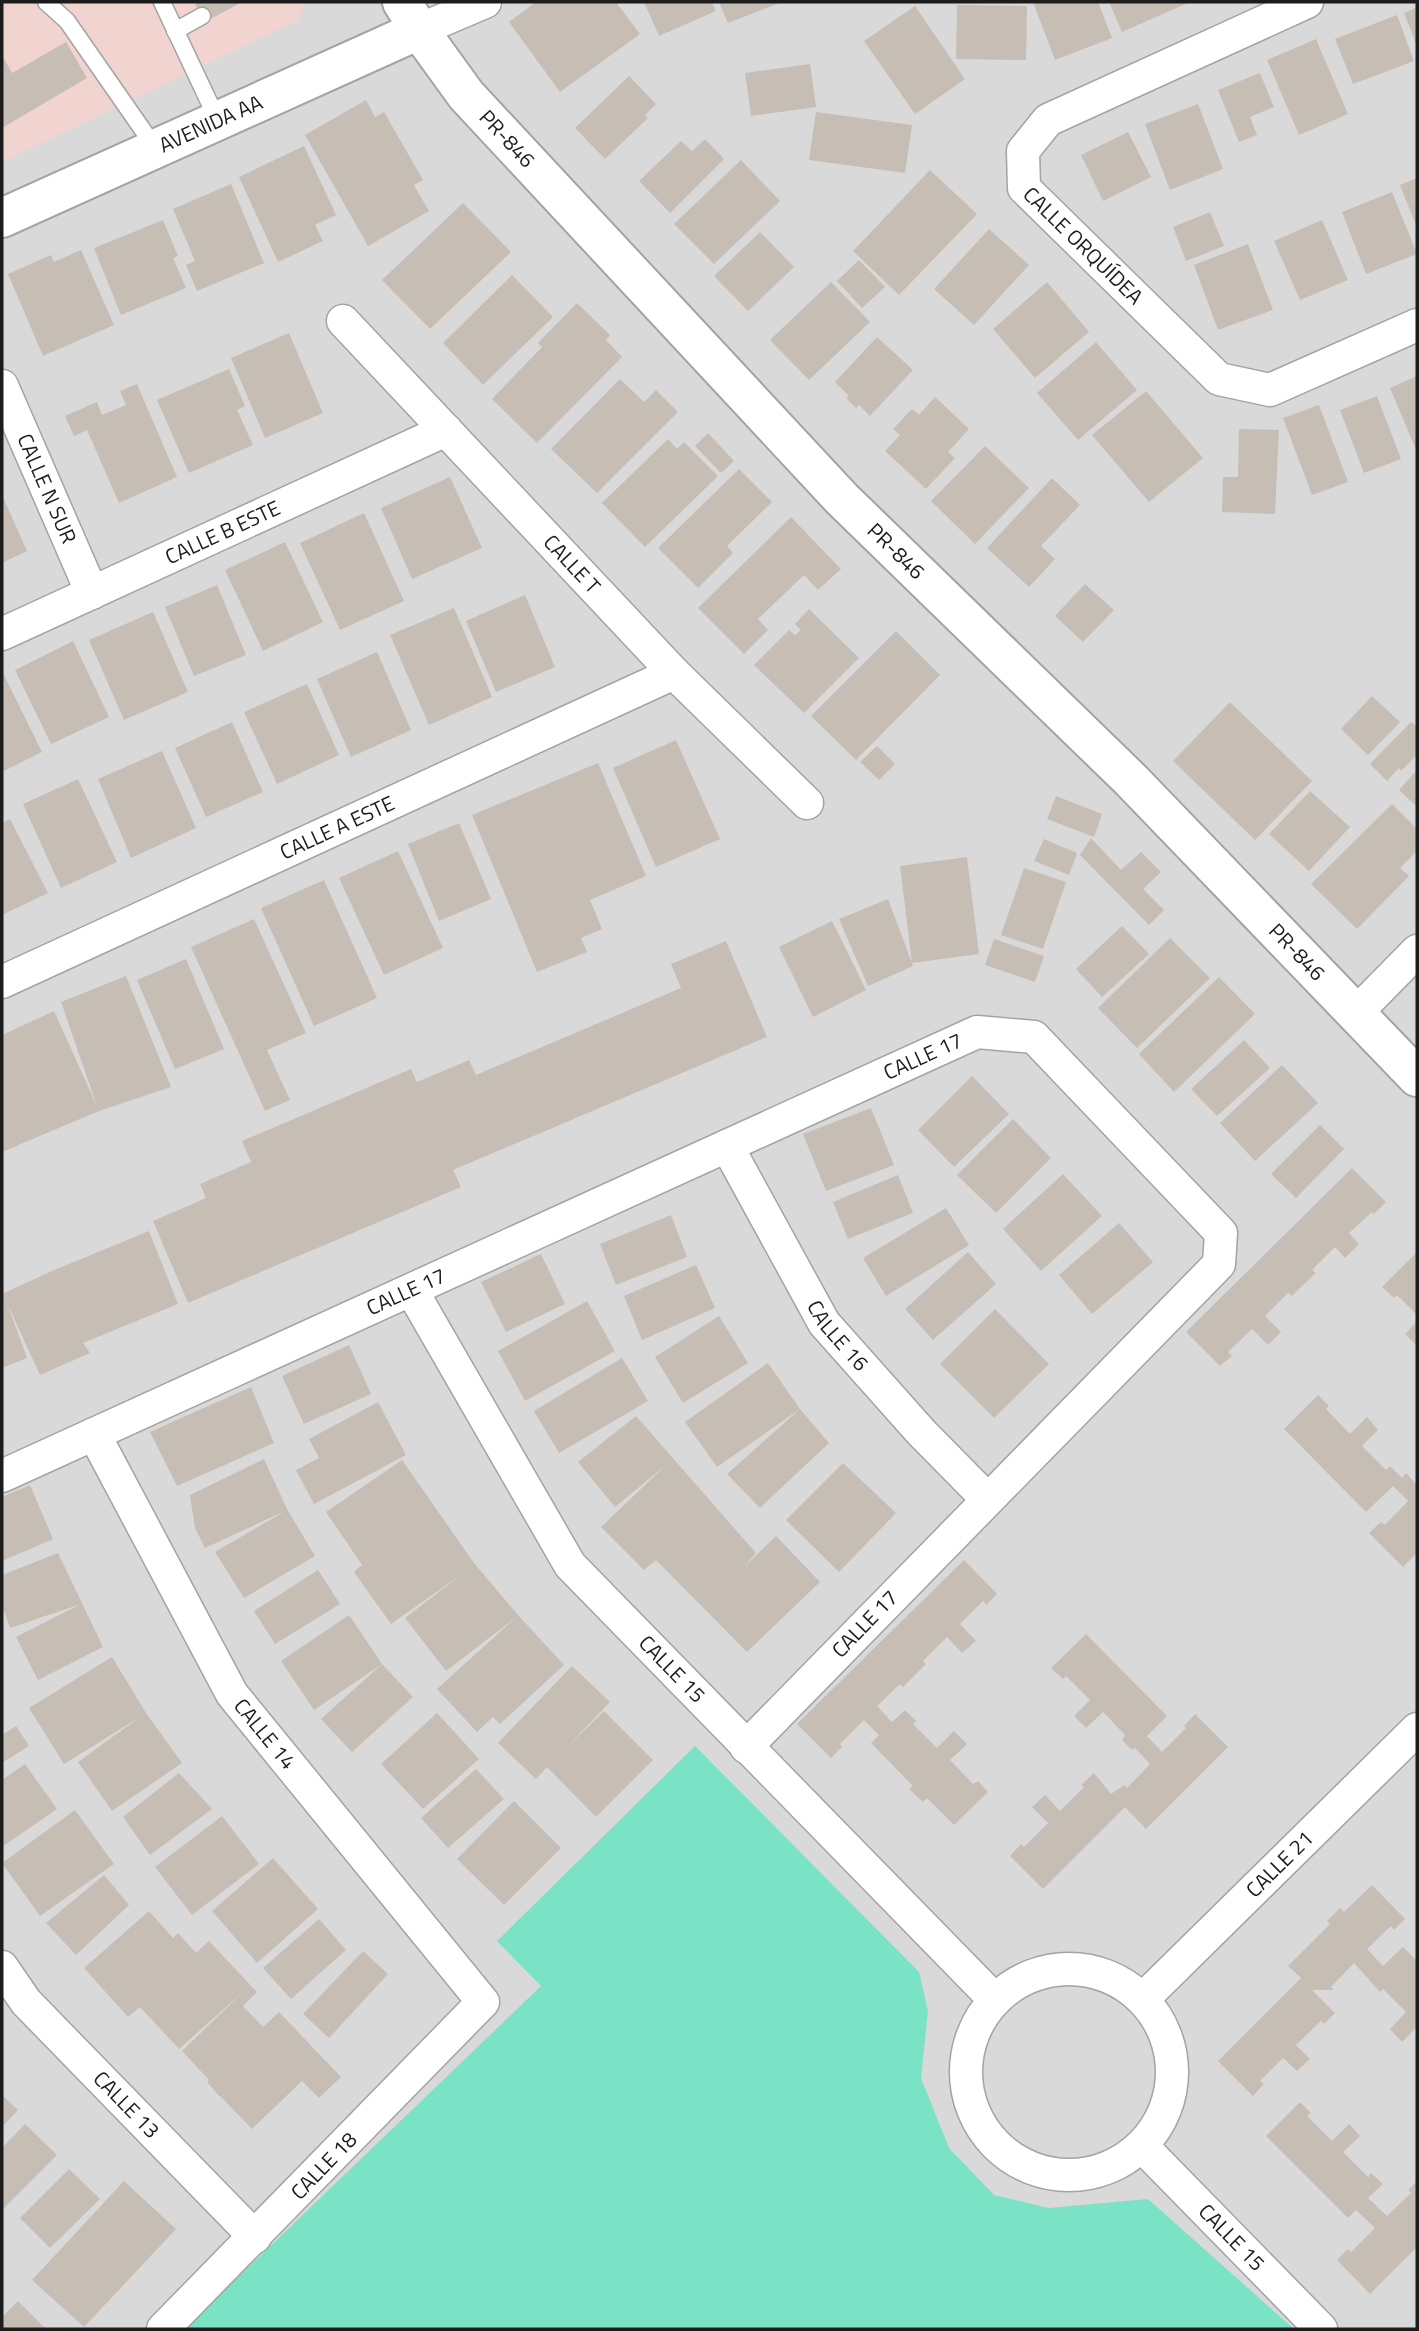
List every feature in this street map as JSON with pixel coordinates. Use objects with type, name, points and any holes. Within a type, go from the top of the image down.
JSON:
[{"type":"street","points":[[410,16],[485,2]]},
{"type":"street","name":"CALLE ORQUÍDEA","points":[[1307,2],[1048,120],[1023,151],[1024,187],[1219,379],[1270,390],[1417,325]]},
{"type":"street","name":"AVENIDA AA","points":[[2,218],[218,121],[410,16]]},
{"type":"street","name":"PR-846","points":[[410,16],[466,96],[842,499],[1132,781],[1417,1077]]},
{"type":"street","name":"CALLE T","points":[[343,321],[674,673],[807,803]]},
{"type":"street","name":"CALLE N SUR","points":[[2,386],[92,593]]},
{"type":"street","name":"CALLE B ESTE","points":[[2,634],[446,430]]},
{"type":"street","name":"CALLE A ESTE","points":[[2,982],[674,673]]},
{"type":"street","points":[[1357,1012],[1417,951]]},
{"type":"street","name":"CALLE 17","points":[[2,1475],[978,1032],[1034,1037],[1221,1233],[1219,1264],[746,1747]]},
{"type":"street","name":"CALLE 16","points":[[727,1146],[824,1323],[921,1432],[987,1499]]},
{"type":"street","name":"CALLE 15","points":[[412,1291],[570,1565],[995,2000]]},
{"type":"street","name":"CALLE 14","points":[[94,1434],[232,1694],[483,2002]]},
{"type":"street","name":"CALLE 21","points":[[1143,1999],[1417,1729]]},
{"type":"street","name":"CALLE 13","points":[[2,1968],[26,2002],[255,2237]]},
{"type":"street","points":[[1069,1969],[1109,1977],[1143,1999],[1162,2026],[1171,2056],[1172,2089],[1161,2119],[1142,2146],[1112,2166],[1077,2175],[1042,2172],[1009,2157],[984,2132],[969,2100],[965,2064],[974,2030],[995,2000],[1028,1977],[1069,1969]]},
{"type":"street","name":"CALLE 18","points":[[163,2329],[483,2002]]},
{"type":"street","name":"CALLE 15","points":[[1142,2146],[1321,2329]]},
{"type":"lane","points":[[46,2],[67,21],[156,149]]},
{"type":"lane","points":[[162,2],[218,121]]},
{"type":"lane","points":[[175,31],[202,16]]},
{"type":"shaded area","points":[[2,2],[1417,2],[1417,2329],[2,2329]]},
{"type":"shaded area","points":[[2,2],[305,2],[298,20],[2,162]]},
{"type":"green space","points":[[695,1746],[919,1972],[928,2011],[921,2078],[949,2148],[994,2195],[1049,2208],[1148,2199],[1294,2329],[184,2329],[541,1986],[497,1941]]},
{"type":"building","points":[[194,2],[242,2],[205,22]]},
{"type":"building","points":[[536,2],[616,2],[640,34],[560,92],[509,22]]},
{"type":"building","points":[[644,2],[712,2],[716,11],[659,36]]},
{"type":"building","points":[[719,2],[782,2],[728,23]]},
{"type":"building","points":[[1033,2],[1098,2],[1112,38],[1055,60]]},
{"type":"building","points":[[1109,2],[1190,2],[1122,32]]},
{"type":"building","points":[[957,5],[1027,6],[1026,60],[956,59]]},
{"type":"building","points":[[915,6],[965,79],[915,114],[864,41]]},
{"type":"building","points":[[1417,7],[1417,46],[1404,13]]},
{"type":"building","points":[[1397,15],[1414,61],[1353,84],[1335,39]]},
{"type":"building","points":[[1316,39],[1348,114],[1299,135],[1267,60]]},
{"type":"building","points":[[66,42],[87,78],[2,128],[2,55],[12,73]]},
{"type":"building","points":[[810,64],[816,107],[751,116],[745,73]]},
{"type":"building","points":[[1260,73],[1274,107],[1250,117],[1257,135],[1239,142],[1218,90]]},
{"type":"building","points":[[629,76],[656,104],[645,115],[648,118],[605,159],[575,128]]},
{"type":"building","points":[[366,100],[375,117],[384,112],[423,180],[414,185],[429,211],[368,246],[305,135]]},
{"type":"building","points":[[1198,104],[1223,169],[1170,190],[1145,124]]},
{"type":"building","points":[[816,112],[912,125],[905,173],[809,160]]},
{"type":"building","points":[[1128,132],[1151,177],[1103,201],[1081,155]]},
{"type":"building","points":[[705,139],[724,159],[670,213],[639,181],[681,141],[692,151]]},
{"type":"building","points":[[304,146],[336,215],[315,225],[323,241],[278,262],[239,177]]},
{"type":"building","points":[[741,160],[780,201],[714,264],[674,224]]},
{"type":"building","points":[[930,170],[977,214],[899,295],[853,251]]},
{"type":"building","points":[[1417,178],[1417,228],[1400,185]]},
{"type":"building","points":[[231,184],[264,263],[197,291],[186,265],[195,261],[173,209]]},
{"type":"building","points":[[1392,192],[1417,254],[1366,274],[1342,212]]},
{"type":"building","points":[[463,203],[511,252],[430,329],[382,280]]},
{"type":"building","points":[[1210,212],[1224,246],[1186,261],[1173,227]]},
{"type":"building","points":[[163,220],[178,256],[173,258],[186,288],[121,315],[94,248]]},
{"type":"building","points":[[1322,220],[1348,280],[1300,300],[1274,241]]},
{"type":"building","points":[[989,229],[1029,265],[974,325],[934,289]]},
{"type":"building","points":[[760,232],[794,267],[748,311],[714,276]]},
{"type":"building","points":[[1248,244],[1273,310],[1218,330],[1194,265]]},
{"type":"building","points":[[81,250],[114,325],[43,356],[8,274],[51,255],[54,262]]},
{"type":"building","points":[[859,260],[885,287],[862,308],[837,281]]},
{"type":"building","points":[[512,275],[553,317],[483,385],[443,343]]},
{"type":"building","points":[[831,282],[870,322],[809,380],[770,340]]},
{"type":"building","points":[[1047,282],[1089,332],[1035,378],[993,329]]},
{"type":"building","points":[[577,303],[610,335],[606,340],[622,357],[537,443],[492,399],[542,347],[538,343]]},
{"type":"building","points":[[289,333],[323,413],[265,438],[231,358]]},
{"type":"building","points":[[877,337],[913,370],[870,416],[859,405],[856,408],[835,382]]},
{"type":"building","points":[[1096,342],[1137,390],[1078,440],[1037,393]]},
{"type":"building","points":[[229,369],[245,406],[237,410],[253,445],[189,473],[157,400]]},
{"type":"building","points":[[1417,376],[1417,452],[1390,388]]},
{"type":"building","points":[[620,379],[644,402],[656,390],[678,412],[597,493],[551,449]]},
{"type":"building","points":[[137,384],[177,477],[119,503],[87,430],[74,436],[65,416],[97,402],[102,415],[126,405],[120,391]]},
{"type":"building","points":[[1146,391],[1203,458],[1149,502],[1092,435]]},
{"type":"building","points":[[1377,396],[1401,459],[1364,473],[1340,410]]},
{"type":"building","points":[[935,397],[969,429],[948,452],[955,458],[926,489],[885,451],[900,435],[893,429],[912,409],[919,415]]},
{"type":"building","points":[[1319,405],[1348,482],[1312,495],[1283,418]]},
{"type":"building","points":[[1239,429],[1279,430],[1275,514],[1222,512],[1223,477],[1238,477]]},
{"type":"building","points":[[708,433],[734,461],[721,473],[695,446]]},
{"type":"building","points":[[668,439],[677,449],[684,442],[718,476],[645,547],[602,503]]},
{"type":"building","points":[[985,446],[1029,488],[975,544],[931,501]]},
{"type":"building","points":[[739,469],[772,502],[727,546],[733,553],[698,588],[658,548]]},
{"type":"building","points":[[450,477],[482,548],[412,579],[381,508]]},
{"type":"building","points":[[1052,478],[1080,505],[1041,546],[1055,559],[1029,587],[987,548]]},
{"type":"building","points":[[2,495],[27,551],[2,563]]},
{"type":"building","points":[[364,513],[404,601],[340,630],[300,543]]},
{"type":"building","points":[[791,517],[841,569],[818,590],[804,575],[758,619],[768,630],[744,654],[698,608]]},
{"type":"building","points":[[285,542],[323,622],[263,651],[225,570]]},
{"type":"building","points":[[1085,584],[1114,610],[1083,642],[1055,616]]},
{"type":"building","points":[[217,585],[246,655],[194,676],[165,607]]},
{"type":"building","points":[[525,595],[555,667],[496,692],[466,621]]},
{"type":"building","points":[[454,608],[492,697],[429,725],[390,635]]},
{"type":"building","points":[[809,609],[859,658],[804,713],[754,665],[789,630],[795,635],[801,630],[795,624]]},
{"type":"building","points":[[153,612],[188,692],[124,720],[89,640]]},
{"type":"building","points":[[896,631],[940,675],[856,760],[811,716]]},
{"type":"building","points":[[73,641],[109,717],[51,744],[15,670]]},
{"type":"building","points":[[377,652],[411,730],[351,757],[317,679]]},
{"type":"building","points":[[2,671],[42,752],[2,772]]},
{"type":"building","points":[[307,684],[339,755],[277,784],[244,712]]},
{"type":"building","points":[[1372,696],[1400,722],[1368,755],[1341,729]]},
{"type":"building","points":[[1230,702],[1312,781],[1255,840],[1173,761]]},
{"type":"building","points":[[232,722],[263,792],[206,817],[175,748]]},
{"type":"building","points":[[1411,722],[1417,727],[1417,755],[1387,781],[1370,764]]},
{"type":"building","points":[[676,740],[720,839],[656,867],[613,768]]},
{"type":"building","points":[[877,746],[895,764],[879,780],[860,762]]},
{"type":"building","points":[[162,751],[196,828],[131,858],[98,779]]},
{"type":"building","points":[[598,763],[646,876],[590,900],[602,929],[581,938],[587,952],[537,972],[472,815]]},
{"type":"building","points":[[1417,770],[1417,807],[1399,790]]},
{"type":"building","points":[[78,779],[117,862],[61,888],[23,804]]},
{"type":"building","points":[[1310,791],[1350,827],[1309,871],[1269,834]]},
{"type":"building","points":[[1056,796],[1102,814],[1094,837],[1047,819]]},
{"type":"building","points":[[1392,804],[1417,829],[1417,851],[1400,868],[1409,876],[1357,929],[1311,884]]},
{"type":"building","points":[[10,819],[48,893],[2,915],[2,823]]},
{"type":"building","points":[[459,823],[491,899],[439,921],[408,844]]},
{"type":"building","points":[[1091,838],[1121,870],[1141,852],[1161,872],[1143,889],[1164,910],[1149,925],[1080,855]]},
{"type":"building","points":[[1044,839],[1077,853],[1069,875],[1034,861]]},
{"type":"building","points":[[398,851],[443,948],[384,975],[339,878]]},
{"type":"building","points":[[967,857],[979,954],[912,963],[900,866]]},
{"type":"building","points":[[1024,868],[1066,882],[1043,949],[1001,935]]},
{"type":"building","points":[[324,880],[377,998],[314,1026],[261,908]]},
{"type":"building","points":[[888,899],[913,966],[868,986],[839,919]]},
{"type":"building","points":[[254,919],[306,1033],[267,1050],[290,1100],[265,1111],[191,947]]},
{"type":"building","points":[[832,921],[866,990],[813,1017],[779,947]]},
{"type":"building","points":[[1122,926],[1149,954],[1102,997],[1076,969]]},
{"type":"building","points":[[1170,938],[1210,978],[1137,1048],[1098,1008]]},
{"type":"building","points":[[994,939],[1044,956],[1035,982],[985,965]]},
{"type":"building","points":[[726,941],[767,1037],[453,1170],[461,1187],[188,1303],[153,1221],[206,1198],[200,1184],[251,1162],[242,1141],[411,1069],[417,1082],[469,1060],[476,1075],[681,988],[671,964]]},
{"type":"building","points":[[186,959],[224,1049],[175,1069],[137,980]]},
{"type":"building","points":[[126,976],[171,1087],[99,1111],[2,1152],[2,1035],[54,1011],[97,1106],[61,1002]]},
{"type":"building","points":[[1219,977],[1255,1014],[1174,1092],[1139,1054]]},
{"type":"building","points":[[1244,1040],[1270,1068],[1217,1116],[1191,1089]]},
{"type":"building","points":[[1282,1065],[1318,1103],[1255,1161],[1220,1123]]},
{"type":"building","points":[[972,1076],[1009,1114],[954,1167],[918,1130]]},
{"type":"building","points":[[871,1108],[894,1165],[826,1191],[803,1134]]},
{"type":"building","points":[[1013,1119],[1051,1158],[996,1213],[957,1175]]},
{"type":"building","points":[[1320,1125],[1344,1149],[1296,1198],[1271,1174]]},
{"type":"building","points":[[1352,1168],[1386,1202],[1349,1233],[1359,1244],[1345,1258],[1335,1247],[1312,1270],[1316,1273],[1292,1296],[1288,1293],[1265,1316],[1281,1332],[1268,1345],[1252,1329],[1228,1352],[1232,1356],[1220,1366],[1186,1332]]},
{"type":"building","points":[[1063,1174],[1102,1216],[1041,1271],[1003,1229]]},
{"type":"building","points":[[898,1175],[913,1213],[848,1239],[833,1202]]},
{"type":"building","points":[[946,1208],[969,1245],[886,1296],[863,1258]]},
{"type":"building","points":[[671,1215],[687,1257],[616,1285],[600,1244]]},
{"type":"building","points":[[1119,1223],[1153,1262],[1092,1314],[1059,1275]]},
{"type":"building","points":[[149,1231],[178,1304],[83,1343],[90,1353],[40,1375],[7,1303],[27,1358],[2,1368],[2,1294]]},
{"type":"building","points":[[968,1252],[996,1284],[933,1340],[905,1309]]},
{"type":"building","points":[[1417,1252],[1417,1315],[1397,1295],[1394,1298],[1382,1287]]},
{"type":"building","points":[[541,1254],[565,1304],[506,1332],[481,1282]]},
{"type":"building","points":[[696,1265],[715,1308],[642,1340],[624,1296]]},
{"type":"building","points":[[587,1301],[615,1351],[525,1401],[498,1351]]},
{"type":"building","points":[[995,1309],[1049,1364],[994,1418],[940,1364]]},
{"type":"building","points":[[719,1316],[748,1363],[683,1403],[655,1357]]},
{"type":"building","points":[[1417,1321],[1417,1346],[1405,1334]]},
{"type":"building","points":[[349,1345],[371,1394],[304,1424],[282,1376]]},
{"type":"building","points":[[622,1358],[648,1401],[559,1453],[534,1411]]},
{"type":"building","points":[[768,1363],[800,1409],[717,1467],[685,1422]]},
{"type":"building","points":[[251,1387],[274,1443],[177,1486],[150,1432]]},
{"type":"building","points":[[1318,1395],[1329,1406],[1326,1409],[1350,1434],[1367,1417],[1378,1430],[1362,1446],[1386,1470],[1390,1466],[1402,1478],[1406,1473],[1417,1485],[1417,1553],[1403,1567],[1369,1533],[1381,1522],[1385,1525],[1408,1501],[1393,1486],[1366,1512],[1284,1429]]},
{"type":"building","points":[[378,1402],[406,1455],[314,1504],[296,1470],[319,1458],[309,1439]]},
{"type":"building","points":[[800,1409],[829,1443],[760,1508],[727,1474]]},
{"type":"building","points":[[636,1416],[756,1553],[744,1567],[776,1536],[820,1582],[747,1652],[656,1560],[644,1570],[601,1527],[666,1465],[615,1507],[578,1462]]},
{"type":"building","points":[[264,1459],[287,1509],[315,1556],[244,1598],[215,1552],[285,1511],[205,1548],[195,1528],[190,1495]]},
{"type":"building","points":[[402,1460],[474,1563],[564,1665],[500,1724],[493,1717],[477,1732],[437,1689],[514,1619],[446,1671],[405,1618],[462,1574],[391,1624],[354,1572],[362,1565],[326,1512]]},
{"type":"building","points":[[843,1463],[896,1513],[839,1572],[786,1520]]},
{"type":"building","points":[[30,1485],[53,1539],[2,1561],[2,1497]]},
{"type":"building","points":[[58,1553],[103,1647],[38,1680],[16,1637],[81,1604],[10,1628],[2,1605],[2,1575]]},
{"type":"building","points":[[964,1560],[997,1594],[986,1605],[983,1601],[960,1624],[976,1641],[962,1653],[947,1637],[923,1661],[926,1664],[903,1687],[900,1684],[877,1706],[892,1722],[905,1710],[916,1721],[913,1724],[937,1748],[954,1731],[967,1744],[950,1760],[973,1784],[978,1781],[988,1792],[954,1825],[927,1798],[923,1802],[909,1789],[913,1786],[871,1743],[879,1735],[864,1720],[840,1744],[842,1747],[831,1758],[797,1724]]},
{"type":"building","points":[[318,1570],[340,1604],[275,1644],[254,1611]]},
{"type":"building","points":[[349,1615],[382,1664],[314,1710],[281,1661]]},
{"type":"building","points":[[1086,1634],[1167,1716],[1147,1736],[1162,1752],[1186,1728],[1184,1726],[1195,1714],[1228,1747],[1146,1829],[1125,1807],[1043,1889],[1010,1856],[1021,1844],[1024,1847],[1048,1823],[1032,1807],[1045,1795],[1060,1811],[1094,1773],[1111,1794],[1124,1785],[1127,1788],[1150,1764],[1135,1748],[1132,1750],[1122,1740],[1125,1735],[1103,1712],[1086,1728],[1074,1716],[1090,1700],[1066,1676],[1063,1679],[1051,1668]]},
{"type":"building","points":[[112,1657],[146,1713],[182,1763],[112,1811],[78,1762],[140,1717],[64,1764],[29,1708]]},
{"type":"building","points":[[382,1664],[413,1697],[352,1752],[321,1719]]},
{"type":"building","points":[[572,1666],[610,1702],[566,1748],[604,1711],[653,1760],[596,1817],[547,1767],[536,1779],[498,1743]]},
{"type":"building","points":[[437,1713],[479,1759],[423,1809],[381,1764]]},
{"type":"building","points":[[16,1726],[29,1746],[2,1763],[2,1735]]},
{"type":"building","points":[[25,1764],[57,1809],[2,1847],[2,1780]]},
{"type":"building","points":[[476,1769],[504,1799],[448,1848],[421,1818]]},
{"type":"building","points":[[179,1773],[212,1809],[150,1855],[123,1817]]},
{"type":"building","points":[[514,1801],[561,1848],[504,1905],[457,1859]]},
{"type":"building","points":[[75,1810],[114,1864],[40,1916],[2,1863]]},
{"type":"building","points":[[222,1816],[259,1864],[192,1915],[155,1867]]},
{"type":"building","points":[[273,1858],[318,1909],[257,1963],[212,1911]]},
{"type":"building","points":[[104,1875],[129,1905],[76,1955],[46,1923]]},
{"type":"building","points":[[1372,1885],[1405,1919],[1394,1930],[1391,1926],[1367,1949],[1383,1966],[1403,1947],[1417,1961],[1417,2027],[1402,2042],[1390,2029],[1406,2012],[1383,1989],[1380,1992],[1354,1963],[1331,1987],[1334,1990],[1312,1990],[1335,2013],[1324,2024],[1321,2021],[1296,2045],[1310,2059],[1297,2071],[1283,2058],[1260,2081],[1264,2084],[1253,2096],[1218,2061],[1301,1978],[1288,1966],[1330,1924],[1327,1921],[1340,1908],[1344,1912]]},
{"type":"building","points":[[149,1911],[173,1938],[178,1933],[196,1953],[209,1941],[257,1992],[243,2006],[263,2027],[279,2012],[341,2077],[319,2098],[302,2081],[252,2129],[221,2097],[228,2090],[220,2097],[207,2082],[209,2080],[182,2051],[243,1992],[179,2049],[140,2007],[128,2017],[84,1968]]},
{"type":"building","points":[[319,1919],[346,1950],[291,1999],[263,1968]]},
{"type":"building","points":[[363,1951],[388,1974],[329,2038],[303,2014]]},
{"type":"building","points":[[2,2095],[18,2110],[2,2127]]},
{"type":"building","points":[[1300,2102],[1311,2113],[1307,2116],[1332,2141],[1349,2124],[1360,2136],[1343,2152],[1368,2177],[1371,2173],[1383,2184],[1368,2198],[1387,2216],[1411,2193],[1408,2190],[1417,2181],[1417,2247],[1370,2294],[1337,2260],[1348,2249],[1351,2252],[1375,2228],[1356,2210],[1348,2218],[1266,2136]]},
{"type":"building","points":[[25,2124],[57,2155],[2,2210],[2,2148]]},
{"type":"building","points":[[69,2169],[100,2199],[50,2248],[20,2218]]},
{"type":"building","points":[[124,2181],[176,2229],[84,2327],[32,2280]]},
{"type":"building","points":[[18,2301],[46,2329],[2,2329],[2,2317]]}]
